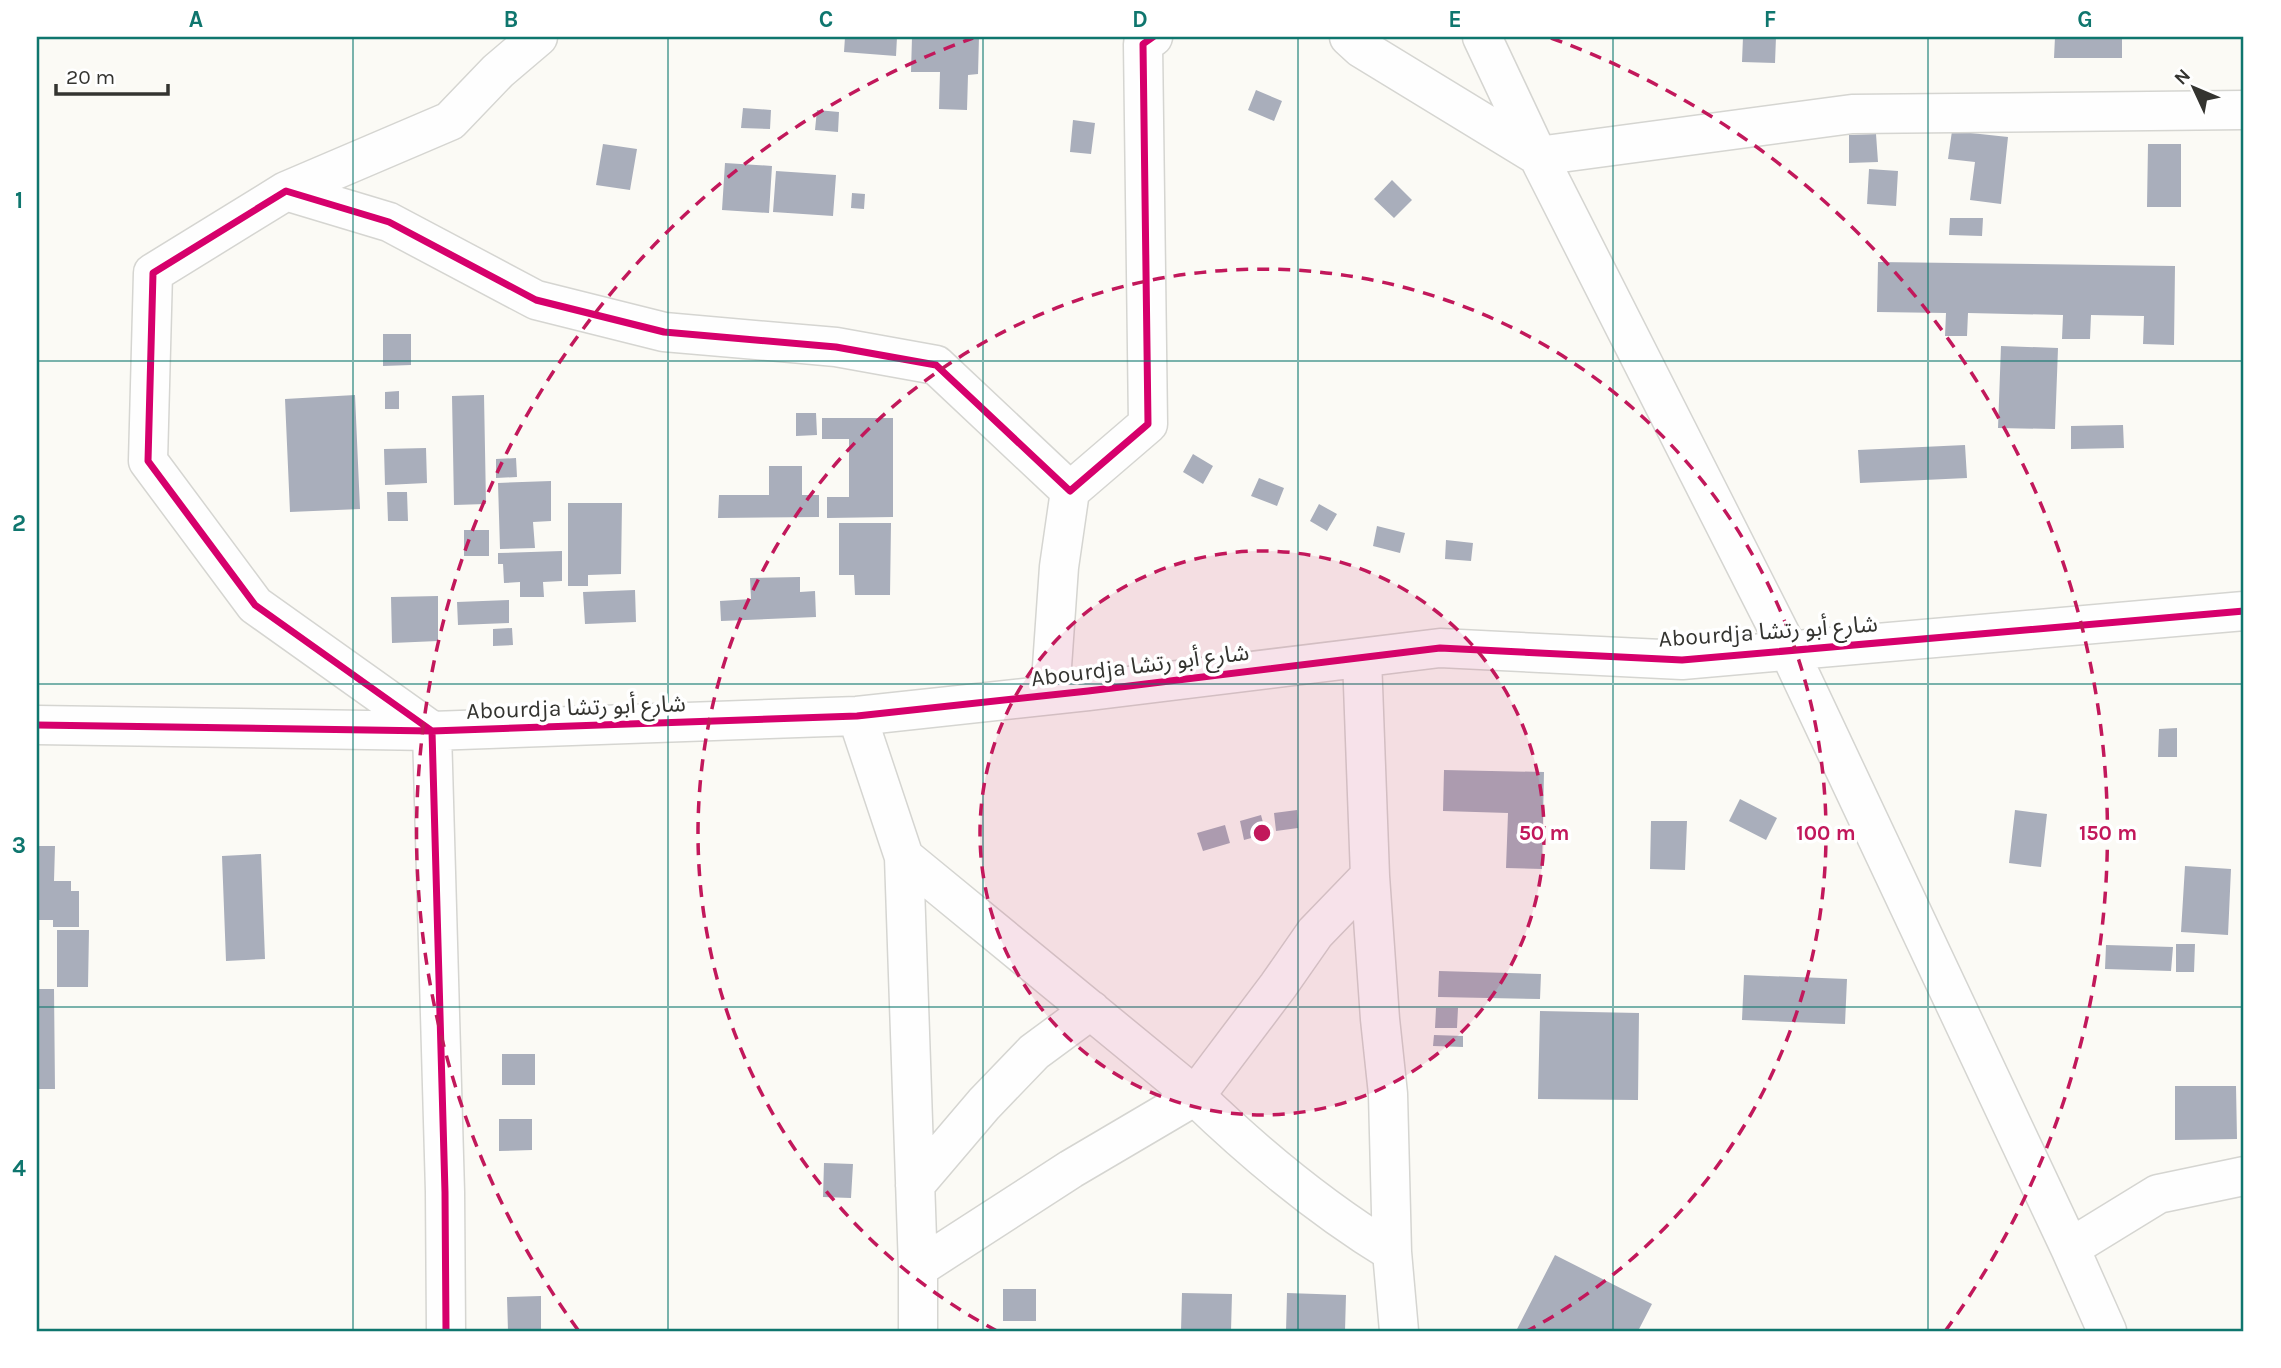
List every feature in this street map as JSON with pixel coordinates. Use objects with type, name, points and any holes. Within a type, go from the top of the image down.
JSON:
[{"type":"street","points":[[446,1331],[445,1192],[432,731],[254,605],[148,461],[153,273],[286,191],[450,121],[498,71],[538,37]]},
{"type":"street","points":[[1050,695],[1059,567],[1070,491],[1148,424],[1143,44],[1153,37]]},
{"type":"street","points":[[1349,37],[1361,48],[1538,156],[1852,114],[2244,110]]},
{"type":"street","points":[[1482,37],[1538,156],[1789,651],[2107,1331]]},
{"type":"street","points":[[286,191],[389,222],[536,300],[664,332],[836,347],[936,365],[1070,491]]},
{"type":"street","name":"Abourdja شارع أبو رتشا","points":[[37,725],[432,731],[858,716],[1440,648],[1682,660],[2244,611]]},
{"type":"street","points":[[1362,658],[1370,876],[1388,1094],[1392,1252],[1399,1331]]},
{"type":"street","points":[[858,716],[904,857],[918,1331]]},
{"type":"street","points":[[904,857],[1325,1206],[1392,1252]]},
{"type":"street","points":[[918,1268],[1071,1169],[1195,1096],[1315,933],[1370,876]]},
{"type":"street","points":[[915,1185],[984,1104],[1034,1052],[1091,1010]]},
{"type":"street","points":[[2070,1248],[2158,1194],[2244,1175]]},
{"type":"building","points":[[845,37],[897,37],[896,56],[844,52]]},
{"type":"building","points":[[912,37],[979,37],[978,74],[968,75],[967,110],[939,109],[940,72],[911,72]]},
{"type":"building","points":[[1743,37],[1776,37],[1775,63],[1742,62]]},
{"type":"building","points":[[2055,37],[2122,37],[2122,58],[2054,58]]},
{"type":"building","points":[[1256,90],[1282,101],[1274,121],[1248,110]]},
{"type":"building","points":[[743,108],[771,110],[770,129],[741,128]]},
{"type":"building","points":[[817,110],[839,112],[838,132],[815,130]]},
{"type":"building","points":[[1073,120],[1095,123],[1091,154],[1070,152]]},
{"type":"building","points":[[1952,131],[2008,137],[2001,204],[1970,200],[1975,162],[1948,159]]},
{"type":"building","points":[[1876,134],[1878,162],[1849,163],[1849,135]]},
{"type":"building","points":[[603,144],[637,149],[630,190],[596,185]]},
{"type":"building","points":[[2148,144],[2181,144],[2181,207],[2147,207]]},
{"type":"building","points":[[725,163],[772,166],[769,213],[722,210]]},
{"type":"building","points":[[1869,169],[1898,171],[1896,206],[1867,204]]},
{"type":"building","points":[[776,171],[836,175],[833,216],[773,212]]},
{"type":"building","points":[[1392,180],[1412,200],[1394,218],[1374,199]]},
{"type":"building","points":[[852,193],[865,194],[864,209],[851,208]]},
{"type":"building","points":[[1950,218],[1983,218],[1982,236],[1949,235]]},
{"type":"building","points":[[1878,262],[2175,266],[2174,345],[2143,344],[2144,316],[2091,315],[2090,339],[2062,339],[2063,315],[1968,313],[1967,336],[1945,336],[1946,313],[1877,312]]},
{"type":"building","points":[[383,334],[411,334],[411,365],[383,366]]},
{"type":"building","points":[[2001,346],[2058,348],[2055,429],[1998,428]]},
{"type":"building","points":[[399,391],[399,409],[385,409],[385,392]]},
{"type":"building","points":[[355,395],[360,509],[290,512],[285,399]]},
{"type":"building","points":[[484,395],[486,504],[454,505],[452,396]]},
{"type":"building","points":[[796,413],[816,413],[817,435],[796,436]]},
{"type":"building","points":[[822,418],[893,418],[893,517],[827,518],[827,497],[849,497],[849,439],[822,439]]},
{"type":"building","points":[[2123,425],[2124,448],[2071,449],[2071,426]]},
{"type":"building","points":[[1965,445],[1967,478],[1860,483],[1858,450]]},
{"type":"building","points":[[426,448],[427,483],[385,485],[384,449]]},
{"type":"building","points":[[1193,454],[1213,466],[1203,484],[1183,472]]},
{"type":"building","points":[[516,458],[517,477],[496,478],[496,459]]},
{"type":"building","points":[[769,466],[802,466],[802,495],[819,495],[819,517],[718,518],[719,495],[769,495]]},
{"type":"building","points":[[1259,478],[1284,488],[1277,506],[1251,496]]},
{"type":"building","points":[[551,481],[551,521],[533,522],[535,548],[500,549],[498,483]]},
{"type":"building","points":[[387,492],[407,492],[408,521],[388,521]]},
{"type":"building","points":[[568,503],[622,503],[621,574],[588,575],[588,586],[568,586]]},
{"type":"building","points":[[1319,504],[1337,514],[1327,531],[1310,521]]},
{"type":"building","points":[[839,523],[891,523],[890,595],[855,595],[854,575],[839,575]]},
{"type":"building","points":[[1377,526],[1405,533],[1400,553],[1373,546]]},
{"type":"building","points":[[464,530],[489,530],[489,556],[464,556]]},
{"type":"building","points":[[1446,540],[1473,543],[1471,561],[1445,559]]},
{"type":"building","points":[[562,551],[562,581],[543,582],[544,597],[520,597],[520,582],[504,583],[503,564],[498,564],[498,553]]},
{"type":"building","points":[[800,577],[800,592],[815,591],[816,617],[721,621],[720,601],[751,599],[750,578]]},
{"type":"building","points":[[635,590],[636,622],[585,624],[583,592]]},
{"type":"building","points":[[438,596],[438,641],[392,643],[391,597]]},
{"type":"building","points":[[509,600],[509,623],[458,625],[457,602]]},
{"type":"building","points":[[512,628],[513,645],[493,646],[493,629]]},
{"type":"building","points":[[2177,728],[2177,757],[2158,757],[2159,729]]},
{"type":"building","points":[[1444,770],[1544,772],[1542,869],[1506,868],[1508,813],[1443,811]]},
{"type":"building","points":[[1740,799],[1777,818],[1766,840],[1729,821]]},
{"type":"building","points":[[1297,810],[1298,828],[1276,831],[1274,813]]},
{"type":"building","points":[[2015,810],[2047,814],[2041,867],[2009,863]]},
{"type":"building","points":[[1261,815],[1266,834],[1244,840],[1240,821]]},
{"type":"building","points":[[1651,821],[1687,821],[1685,870],[1650,869]]},
{"type":"building","points":[[1225,825],[1230,843],[1203,851],[1197,833]]},
{"type":"building","points":[[37,846],[55,846],[54,881],[71,881],[71,891],[79,891],[79,927],[53,927],[53,920],[37,920]]},
{"type":"building","points":[[261,854],[265,959],[226,961],[222,856]]},
{"type":"building","points":[[2185,866],[2231,869],[2228,935],[2181,932]]},
{"type":"building","points":[[57,930],[89,930],[88,987],[57,987]]},
{"type":"building","points":[[2176,944],[2195,944],[2194,972],[2176,972]]},
{"type":"building","points":[[2106,945],[2173,947],[2171,971],[2105,969]]},
{"type":"building","points":[[1439,971],[1541,974],[1540,999],[1438,997]]},
{"type":"building","points":[[1744,975],[1847,979],[1845,1024],[1742,1020]]},
{"type":"building","points":[[2241,975],[2244,975],[2244,1018],[2241,1018]]},
{"type":"building","points":[[37,989],[54,989],[55,1089],[37,1089]]},
{"type":"building","points":[[1436,1008],[1458,1008],[1457,1028],[1435,1028]]},
{"type":"building","points":[[1540,1011],[1639,1013],[1638,1100],[1538,1099]]},
{"type":"building","points":[[1434,1035],[1463,1036],[1463,1047],[1433,1046]]},
{"type":"building","points":[[502,1054],[535,1054],[535,1085],[502,1085]]},
{"type":"building","points":[[2175,1086],[2236,1086],[2237,1139],[2175,1140]]},
{"type":"building","points":[[499,1119],[532,1119],[532,1150],[499,1151]]},
{"type":"building","points":[[824,1163],[853,1164],[851,1198],[823,1197]]},
{"type":"building","points":[[1555,1255],[1652,1304],[1638,1331],[1516,1331]]},
{"type":"building","points":[[1003,1289],[1036,1289],[1036,1321],[1003,1321]]},
{"type":"building","points":[[1182,1293],[1232,1294],[1231,1331],[1181,1331]]},
{"type":"building","points":[[1287,1293],[1346,1295],[1345,1331],[1286,1331]]},
{"type":"building","points":[[541,1296],[541,1331],[508,1331],[507,1297]]},
{"type":"cycle path","points":[[446,1331],[445,1192],[432,731],[255,605],[148,461],[153,273],[286,191],[389,222],[536,300],[664,332],[836,347],[936,365],[1070,491],[1148,424],[1143,44],[1153,37]]},
{"type":"cycle path","points":[[37,725],[432,731],[857,716],[1440,648],[1682,660],[2244,611]]}]
